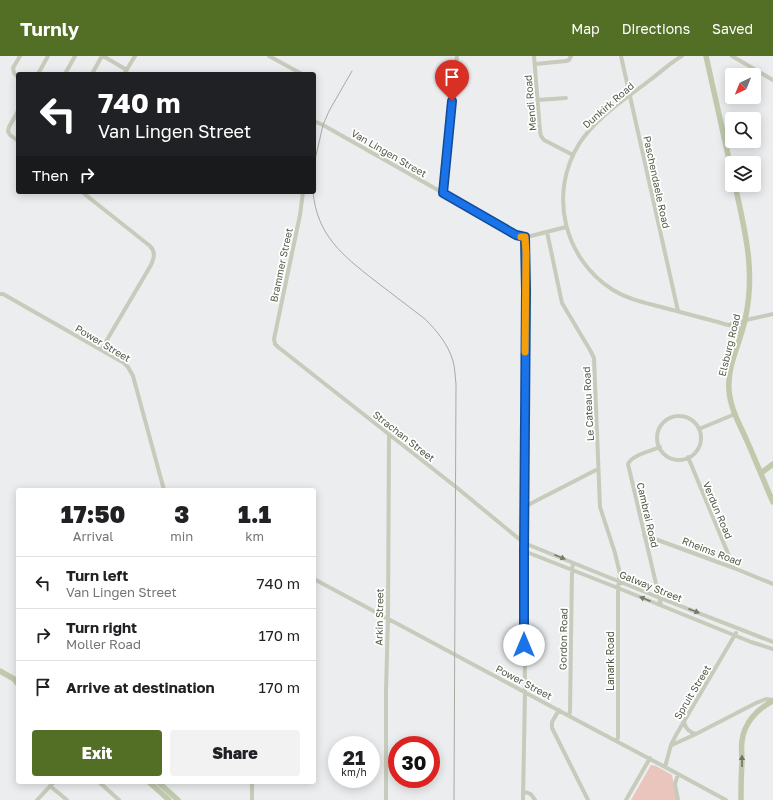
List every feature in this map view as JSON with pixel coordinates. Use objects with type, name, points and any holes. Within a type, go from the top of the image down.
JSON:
[{"type":"main road","points":[[706,56],[728,156]]},
{"type":"main road","name":"Elsburg Road","points":[[736,192],[749,257],[750,276],[745,320],[731,363],[728,381],[729,394],[735,414],[773,502]]},
{"type":"main road","points":[[731,325],[738,329],[740,335]]},
{"type":"main road","points":[[761,473],[773,464]]},
{"type":"main road","points":[[0,671],[16,680]]},
{"type":"main road","points":[[742,800],[743,734],[753,716],[773,701]]},
{"type":"main road","points":[[151,784],[169,800]]},
{"type":"main road","points":[[160,784],[178,800]]},
{"type":"street","points":[[16,75],[13,68],[20,56]]},
{"type":"street","points":[[39,72],[48,56]]},
{"type":"street","points":[[65,72],[75,56]]},
{"type":"street","points":[[93,72],[103,56],[126,72],[135,56]]},
{"type":"street","points":[[443,193],[457,56]]},
{"type":"street","name":"Mendi Road","points":[[534,56],[540,131],[542,138],[573,155]]},
{"type":"street","points":[[535,64],[566,61],[569,60],[570,56]]},
{"type":"street","name":"Paschendaele Road","points":[[621,56],[678,311]]},
{"type":"street","name":"Dunkirk Road","points":[[682,56],[602,117],[581,140],[568,167],[563,192],[563,212],[566,227],[574,247],[582,260],[591,271],[614,290],[628,297],[731,325]]},
{"type":"street","points":[[732,56],[773,80]]},
{"type":"street","points":[[271,57],[298,72]]},
{"type":"street","points":[[538,100],[566,98]]},
{"type":"street","points":[[16,115],[8,129],[8,132],[16,139]]},
{"type":"street","name":"Van Lingen Street","points":[[316,122],[516,235],[525,237]]},
{"type":"street","points":[[85,194],[150,246],[154,251],[154,258],[101,350]]},
{"type":"street","name":"Brammer Street","points":[[274,342],[300,215],[303,194]]},
{"type":"street","points":[[523,800],[525,692],[525,237],[566,227]]},
{"type":"street","name":"Le Cateau Road","points":[[547,232],[562,303],[594,358],[600,507],[620,574],[619,581]]},
{"type":"street","name":"Power Street","points":[[0,294],[3,294],[101,350],[130,369],[163,488]]},
{"type":"street","points":[[731,325],[745,320],[773,314]]},
{"type":"street","name":"Strachan Street","points":[[274,342],[278,347],[524,543]]},
{"type":"street","points":[[699,429],[735,414]]},
{"type":"street","points":[[678,416],[687,417],[695,423],[699,429],[701,439],[699,446],[694,453],[688,457],[680,459],[672,458],[664,454],[660,447],[657,438],[659,429],[669,418],[678,416]]},
{"type":"street","name":"Arkin Street","points":[[386,800],[389,435]]},
{"type":"street","name":"Cambrai Road","points":[[660,447],[633,458],[628,464],[661,605]]},
{"type":"street","name":"Verdun Road","points":[[688,457],[734,568]]},
{"type":"street","points":[[524,507],[598,468]]},
{"type":"street","name":"Rheims Road","points":[[644,534],[773,584]]},
{"type":"street","name":"Galway Street","points":[[524,543],[773,642]]},
{"type":"street","name":"Galway Street","points":[[524,551],[759,645],[773,649]]},
{"type":"street","name":"Gordon Road","points":[[569,716],[573,563]]},
{"type":"street","name":"Power Street","points":[[316,580],[726,800]]},
{"type":"street","name":"Lanark Road","points":[[617,741],[619,581]]},
{"type":"street","name":"Spruit Street","points":[[665,766],[671,745],[738,629]]},
{"type":"street","points":[[671,745],[696,734],[756,703],[766,699],[773,701]]},
{"type":"street","points":[[559,710],[552,722],[552,728],[588,800]]},
{"type":"street","points":[[684,722],[685,727],[689,732],[696,734]]},
{"type":"street","points":[[626,800],[650,758]]},
{"type":"street","points":[[678,774],[675,784],[678,800]]},
{"type":"street","points":[[37,800],[52,784],[67,800]]},
{"type":"street","points":[[101,784],[119,800]]},
{"type":"street","points":[[252,784],[252,800]]},
{"type":"street","points":[[523,792],[531,794],[534,800]]},
{"type":"shaded area","points":[[651,765],[656,766],[672,775],[677,800],[631,800]]},
{"type":"railway","points":[[316,155],[323,125],[329,111],[352,71]]},
{"type":"railway","points":[[313,194],[315,207],[320,220],[333,243],[362,271],[425,319],[445,343],[454,364],[456,384],[454,800]]},
{"type":"slow traffic","points":[[521,237],[525,237],[526,253],[525,352]]},
{"type":"route","points":[[452,101],[443,193],[516,235],[525,237],[524,645]]}]
